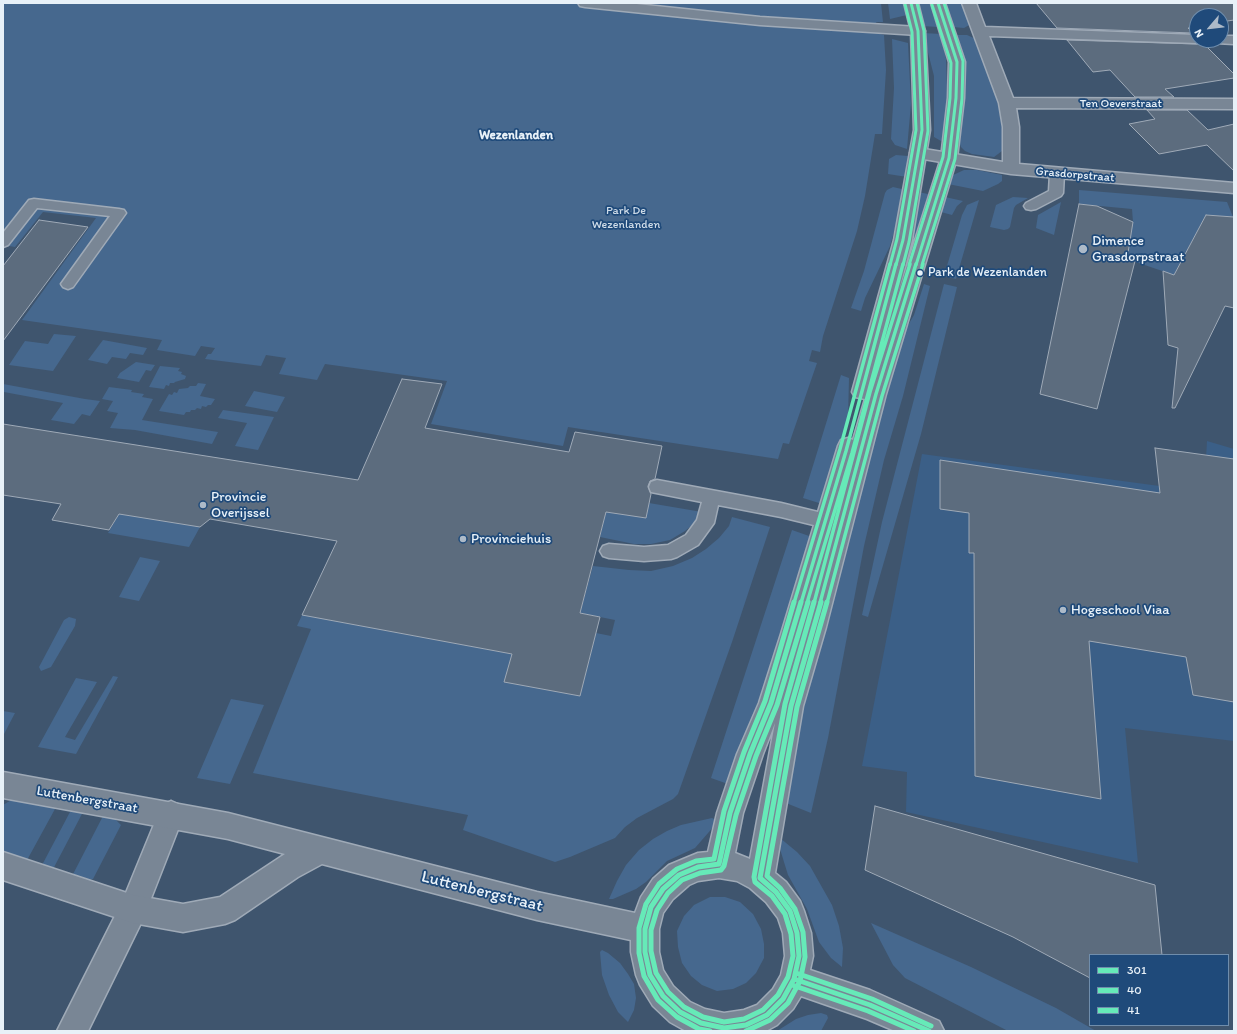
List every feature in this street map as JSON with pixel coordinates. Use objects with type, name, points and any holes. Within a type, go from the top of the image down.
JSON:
[{"type":"main road","points":[[585,3],[766,22],[918,31]]},
{"type":"main road","points":[[719,864],[730,813],[750,754],[772,703],[826,521],[903,240],[922,130],[918,31],[911,3]]},
{"type":"main road","points":[[760,878],[791,706],[814,627],[876,394],[949,158],[956,98],[957,62],[938,3]]},
{"type":"main road","points":[[969,3],[1007,103],[1012,127],[1011,168]]},
{"type":"main road","points":[[980,31],[1189,39]]},
{"type":"main road","name":"Ten Oeverstraat","points":[[1007,103],[1234,104]]},
{"type":"main road","name":"Grasdorpstraat","points":[[918,153],[1011,168],[1234,188]]},
{"type":"main road","name":"Luttenbergstraat","points":[[3,785],[171,814],[228,826],[537,906],[645,929]]},
{"type":"main road","points":[[72,1031],[133,909],[171,814]]},
{"type":"main road","points":[[3,866],[133,909],[183,918],[225,910],[288,867],[320,850]]},
{"type":"main road","points":[[719,864],[740,868],[760,878],[776,892],[790,911],[797,933],[799,956],[794,979],[783,999],[767,1015],[746,1025],[724,1028],[701,1023],[680,1012],[663,996],[650,975],[645,952],[645,929],[651,907],[663,889],[679,875],[698,867],[719,864]]},
{"type":"main road","points":[[794,979],[870,1005],[929,1031]]},
{"type":"lane","points":[[1031,206],[1056,193],[1057,173]]},
{"type":"lane","points":[[3,242],[34,202],[119,213],[68,284]]},
{"type":"lane","points":[[657,487],[712,496],[826,521]]},
{"type":"lane","points":[[609,551],[644,554],[671,552],[692,540],[705,524],[712,496]]},
{"type":"shaded area","name":"Hogeschool Viaa","points":[[1207,441],[1234,449],[1234,741],[1125,728],[1138,863],[906,812],[907,772],[862,766],[922,454],[1204,492]]},
{"type":"green space","name":"Park De Wezenlanden","points":[[3,3],[881,3],[883,22],[876,22],[880,34],[884,35],[886,70],[882,134],[875,134],[865,196],[857,231],[823,336],[820,352],[812,350],[809,361],[817,363],[789,444],[783,443],[778,459],[568,427],[563,446],[431,424],[447,381],[325,364],[317,380],[279,374],[286,358],[266,355],[261,366],[205,359],[215,348],[201,346],[195,356],[157,350],[162,340],[22,320],[96,218],[43,212],[15,247],[3,245]]},
{"type":"green space","points":[[888,3],[904,3],[907,15],[890,19]]},
{"type":"green space","points":[[918,3],[931,3],[938,27],[922,26]]},
{"type":"green space","points":[[944,3],[964,3],[971,24],[964,28],[953,27]]},
{"type":"green space","points":[[923,33],[941,34],[946,59],[948,109],[944,139],[941,141],[934,137],[934,76]]},
{"type":"green space","points":[[955,35],[967,35],[976,39],[1002,112],[1004,130],[1002,151],[994,157],[972,154],[965,151],[959,142],[962,120],[963,84]]},
{"type":"green space","points":[[892,39],[908,43],[911,104],[907,149],[895,145],[891,139],[894,88]]},
{"type":"green space","points":[[896,155],[908,156],[907,177],[888,174],[889,159]]},
{"type":"green space","points":[[964,170],[977,170],[1002,175],[1002,181],[983,191],[948,184],[951,176]]},
{"type":"green space","points":[[893,187],[906,190],[890,246],[865,298],[861,311],[851,308],[864,271],[885,193]]},
{"type":"green space","points":[[1079,190],[1227,202],[1233,217],[1206,215],[1174,275],[1127,259],[1133,222],[1132,209],[1079,204]]},
{"type":"green space","points":[[918,192],[933,195],[910,252],[908,251]]},
{"type":"green space","points":[[945,197],[963,201],[957,206],[952,215],[941,212]]},
{"type":"green space","points":[[1013,197],[1028,198],[1016,205],[1014,208],[1010,227],[1004,230],[990,227],[996,205]]},
{"type":"green space","points":[[979,200],[956,279],[944,276],[962,215],[967,205]]},
{"type":"green space","points":[[1061,202],[1054,235],[1036,228],[1038,215]]},
{"type":"green space","points":[[924,284],[930,286],[903,396],[884,460],[864,546],[828,738],[811,813],[786,803],[796,731],[874,442],[900,339],[914,315]]},
{"type":"green space","points":[[944,284],[957,287],[921,434],[868,617],[862,615],[882,522]]},
{"type":"green space","points":[[54,334],[76,336],[53,371],[9,365],[25,341],[48,344]]},
{"type":"green space","points":[[103,340],[147,348],[143,355],[130,353],[126,359],[112,357],[107,364],[88,360]]},
{"type":"green space","points":[[136,362],[155,365],[151,371],[146,370],[139,382],[117,378],[120,373]]},
{"type":"green space","points":[[160,366],[180,368],[178,371],[182,372],[181,374],[186,376],[185,379],[170,383],[169,386],[166,385],[164,389],[149,387]]},
{"type":"green space","points":[[841,375],[849,378],[848,420],[824,500],[819,503],[803,498]]},
{"type":"green space","points":[[198,383],[206,384],[200,396],[215,399],[211,405],[206,407],[202,406],[201,409],[197,408],[195,410],[191,410],[190,412],[186,412],[184,415],[159,411],[169,394],[172,395],[174,392],[177,393],[179,389],[196,386]]},
{"type":"green space","points":[[3,384],[100,401],[90,416],[82,414],[74,424],[51,420],[63,403],[3,393]]},
{"type":"green space","points":[[109,387],[132,390],[131,392],[144,394],[142,397],[153,399],[142,420],[218,432],[212,444],[135,430],[110,428],[118,413],[107,411],[113,401],[102,399]]},
{"type":"green space","points":[[254,391],[285,397],[277,412],[245,406]]},
{"type":"green space","points":[[223,410],[274,417],[258,450],[235,446],[247,423],[218,418]]},
{"type":"green space","points":[[649,503],[702,512],[697,521],[685,531],[670,540],[651,544],[634,544],[600,537],[606,512],[646,518]]},
{"type":"green space","points":[[119,514],[200,527],[189,547],[108,533]]},
{"type":"green space","points":[[732,517],[770,527],[732,642],[678,794],[673,799],[637,818],[625,827],[615,838],[555,862],[463,830],[468,815],[253,773],[311,629],[297,626],[302,615],[512,654],[505,682],[580,696],[596,633],[611,636],[615,620],[580,613],[593,566],[651,571],[673,566],[692,558],[706,549],[719,538],[729,526]]},
{"type":"green space","points":[[792,530],[812,537],[759,713],[728,784],[711,778]]},
{"type":"green space","points":[[140,557],[160,561],[139,601],[119,597]]},
{"type":"green space","points":[[69,617],[76,619],[75,626],[51,667],[41,671],[39,667],[64,620]]},
{"type":"green space","points":[[113,676],[118,677],[76,754],[38,747],[76,678],[97,682],[65,737],[75,740]]},
{"type":"green space","points":[[231,699],[264,705],[230,784],[197,778]]},
{"type":"green space","points":[[3,711],[15,713],[3,736]]},
{"type":"green space","points":[[13,799],[53,806],[55,809],[26,862],[3,856],[3,805]]},
{"type":"green space","points":[[73,810],[83,812],[51,873],[41,867],[70,812]]},
{"type":"green space","points":[[103,816],[115,819],[121,825],[93,879],[86,881],[70,880]]},
{"type":"green space","points":[[712,818],[716,820],[715,825],[695,848],[667,861],[646,882],[636,889],[613,899],[609,899],[626,865],[639,850],[653,839],[667,831],[681,825]]},
{"type":"green space","points":[[780,838],[797,852],[810,866],[832,905],[839,926],[843,948],[842,967],[831,958],[819,942],[807,909],[788,875],[780,849]]},
{"type":"green space","points":[[710,897],[725,897],[740,902],[753,914],[761,929],[764,944],[764,958],[756,973],[746,983],[733,989],[717,991],[702,985],[691,976],[682,963],[678,947],[677,931],[684,916],[694,905]]},
{"type":"green space","points":[[871,923],[971,967],[1056,1008],[1096,1031],[1008,1031],[905,978],[893,965]]},
{"type":"green space","points":[[602,950],[620,963],[634,984],[636,998],[634,1010],[628,1022],[618,1012],[609,995],[602,975],[600,952]]},
{"type":"green space","points":[[821,1013],[827,1015],[828,1018],[821,1031],[777,1031],[796,1019]]},
{"type":"building","points":[[1036,3],[1234,3],[1234,20],[1229,21],[1229,8],[1189,8],[1189,33],[1057,28]]},
{"type":"building","points":[[1067,40],[1189,44],[1189,48],[1208,48],[1234,74],[1234,78],[1165,89],[1174,97],[1135,97],[1110,70],[1093,72]]},
{"type":"building","points":[[1147,110],[1187,110],[1208,130],[1234,124],[1234,171],[1207,145],[1159,154],[1129,124],[1155,119]]},
{"type":"building","points":[[1079,204],[1097,206],[1133,222],[1127,259],[1135,261],[1097,409],[1040,394]]},
{"type":"building","points":[[1206,215],[1234,217],[1234,308],[1225,306],[1175,408],[1172,408],[1178,348],[1168,345],[1163,271],[1174,275]]},
{"type":"building","points":[[39,220],[88,227],[3,341],[3,266]]},
{"type":"building","name":"Provinciehuis","points":[[402,379],[442,384],[425,428],[569,452],[575,432],[662,446],[655,479],[650,481],[648,486],[651,494],[646,518],[606,512],[580,613],[600,617],[580,696],[504,682],[512,654],[302,615],[337,541],[210,519],[200,527],[119,514],[109,530],[52,520],[61,504],[3,495],[3,424],[358,480]]},
{"type":"building","points":[[1155,448],[1234,459],[1234,702],[1193,695],[1186,657],[1089,641],[1101,799],[975,776],[974,553],[969,553],[969,513],[940,509],[940,460],[1160,493]]},
{"type":"building","points":[[875,806],[1155,885],[1162,954],[1089,954],[1089,977],[1013,937],[865,870]]},
{"type":"transit line","name":"301","points":[[911,3],[918,31],[922,130],[903,240],[846,451],[771,703],[750,754],[730,813],[719,864],[698,867],[679,875],[663,889],[651,907],[645,929],[645,952],[650,975],[663,996],[680,1012],[701,1023],[724,1028],[746,1025],[767,1015],[783,999],[794,979],[799,956],[797,933],[790,911],[776,892],[760,878],[791,706],[814,627],[876,394],[949,158],[956,98],[957,62],[938,3]]},
{"type":"transit line","name":"41","points":[[917,3],[924,31],[928,131],[909,242],[852,453],[777,705],[756,756],[736,815],[724,866],[721,870],[700,873],[682,880],[668,893],[657,910],[651,930],[651,951],[656,973],[668,992],[684,1007],[703,1017],[724,1022],[744,1019],[763,1010],[778,995],[788,977],[793,956],[791,934],[785,914],[772,896],[755,882],[754,877],[785,704],[808,625],[870,392],[943,157],[950,98],[951,63],[932,5]]},
{"type":"transit line","name":"40","points":[[746,1031],[770,1020],[788,1003],[800,981],[805,957],[803,932],[795,909],[780,888],[767,876],[797,707],[820,629],[882,396],[955,159],[962,99],[963,61],[944,3]]},
{"type":"transit line","name":"40","points":[[710,1031],[699,1029],[677,1017],[658,1000],[644,976],[639,953],[639,928],[646,904],[659,884],[677,869],[696,861],[714,859],[724,811],[744,752],[765,701],[840,449],[897,239],[916,130],[912,32],[905,4]]},
{"type":"transit line","name":"41","points":[[796,973],[872,999],[931,1026]]},
{"type":"transit line","name":"301","points":[[794,979],[870,1005],[929,1031]]},
{"type":"transit line","name":"40","points":[[792,985],[868,1011],[914,1031]]},
{"type":"place","name":"Dimence Grasdorpstraat","points":[[1083,249]]},
{"type":"place","name":"Park de Wezenlanden","points":[[920,273]]},
{"type":"place","name":"Provincie Overijssel","points":[[203,505]]},
{"type":"place","name":"Provinciehuis","points":[[463,539]]},
{"type":"place","name":"Hogeschool Viaa","points":[[1063,610]]},
{"type":"district","name":"Wezenlanden","points":[[516,136]]}]
